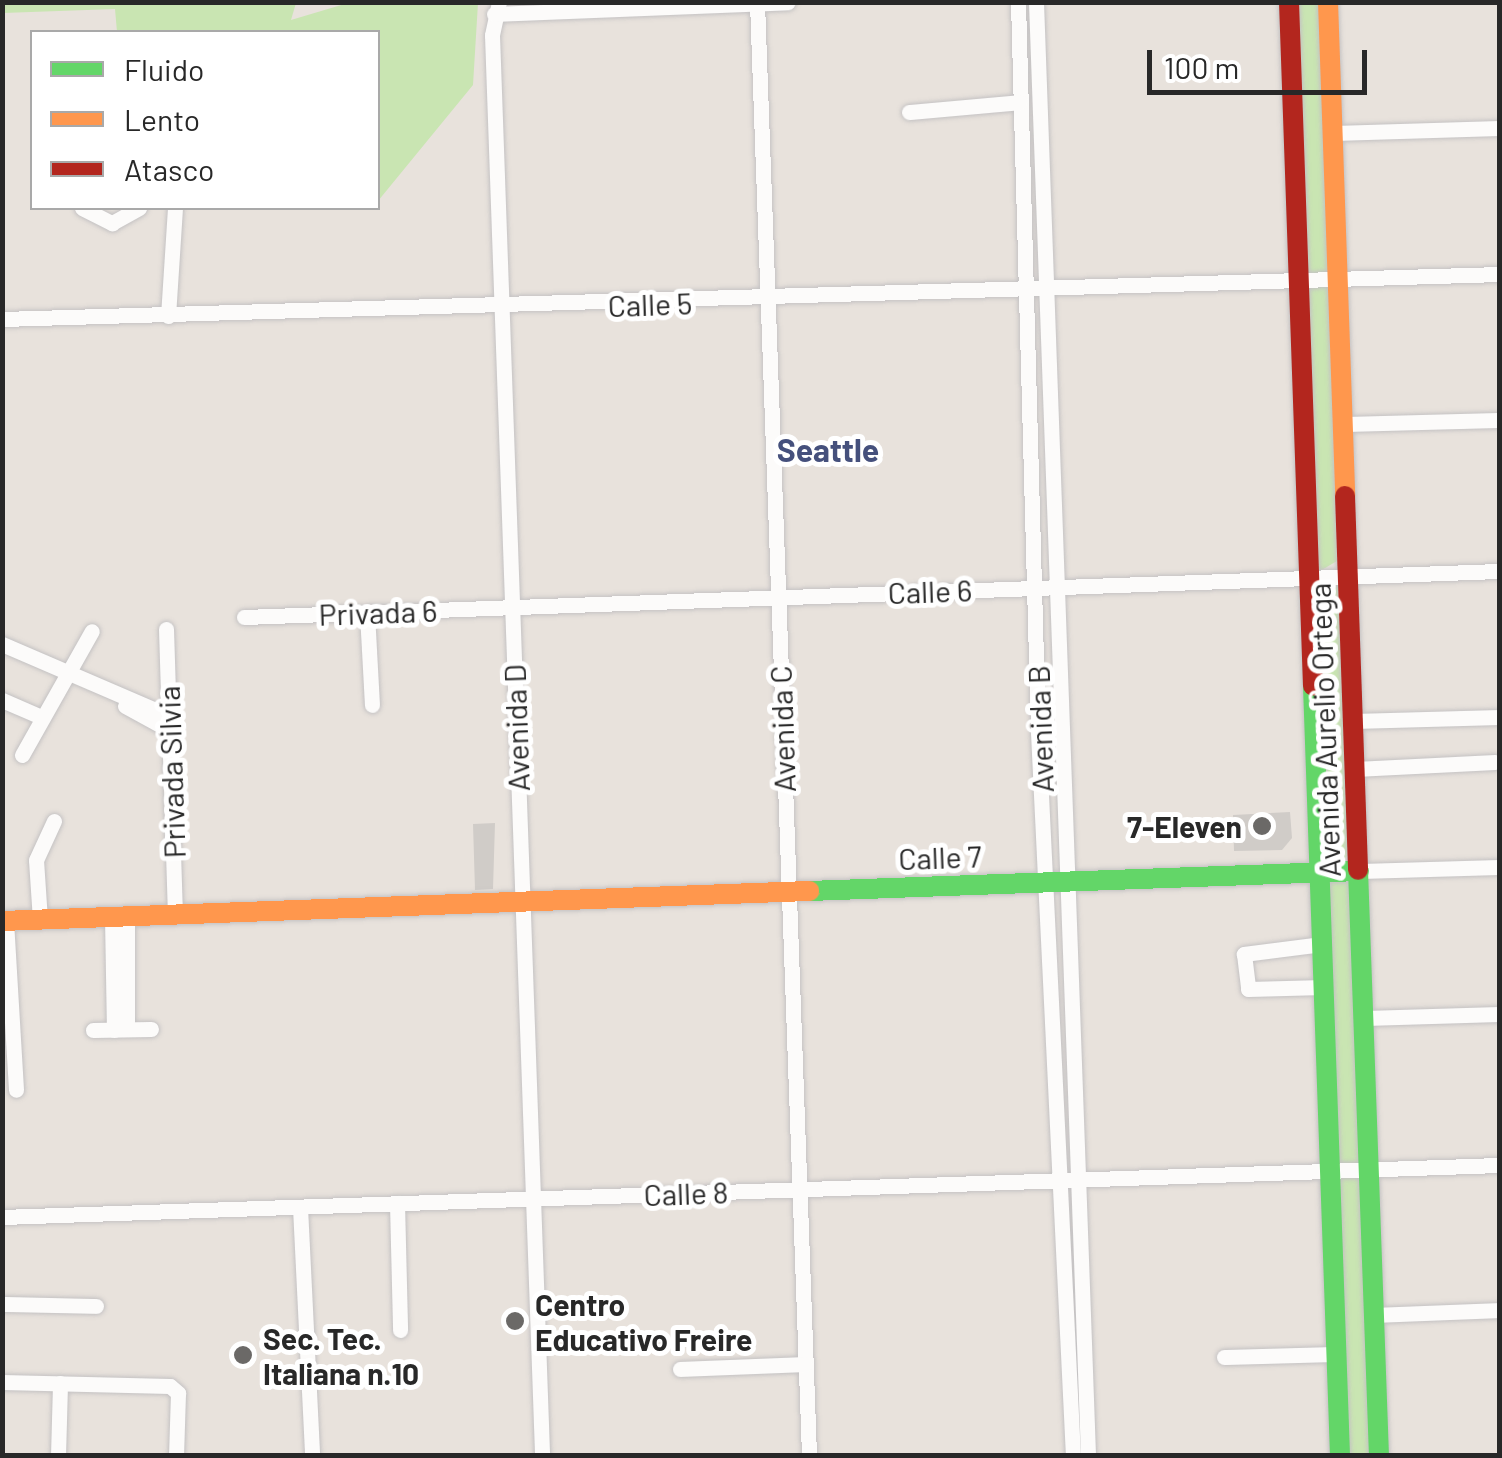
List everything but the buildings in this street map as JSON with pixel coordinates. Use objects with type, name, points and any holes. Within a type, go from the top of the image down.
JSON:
[{"type":"main road","name":"Avenida Aurelio Ortega","points":[[1289,2],[1340,1456]]},
{"type":"main road","name":"Avenida Aurelio Ortega","points":[[1328,2],[1379,1456]]},
{"type":"main road","name":"Calle 7","points":[[4,921],[1359,872]]},
{"type":"street","points":[[497,8],[788,2]]},
{"type":"street","name":"Avenida B","points":[[1018,2],[1034,586],[1070,1056],[1078,1385],[1072,1456]]},
{"type":"street","name":"Avenida B","points":[[1036,2],[1056,586],[1057,883],[1052,1056],[1056,1181],[1088,1456]]},
{"type":"street","name":"Avenida C","points":[[756,3],[809,1456]]},
{"type":"street","name":"Avenida D","points":[[497,8],[512,608],[542,1456]]},
{"type":"street","points":[[909,112],[1020,102]]},
{"type":"street","points":[[1333,133],[1500,128]]},
{"type":"street","points":[[1022,176],[1042,175]]},
{"type":"street","points":[[86,210],[112,223],[135,210]]},
{"type":"street","points":[[168,316],[175,210]]},
{"type":"street","name":"Calle 5","points":[[2,319],[504,309],[1500,274]]},
{"type":"street","points":[[1343,424],[1500,420]]},
{"type":"street","name":"Calle 6","points":[[512,608],[1500,571]]},
{"type":"street","name":"Privada 6","points":[[244,617],[512,608]]},
{"type":"street","points":[[367,613],[372,706]]},
{"type":"street","name":"Privada Silvia","points":[[166,629],[175,914]]},
{"type":"street","points":[[22,755],[39,716],[92,631]]},
{"type":"street","points":[[2,644],[169,723]]},
{"type":"street","points":[[2,700],[39,716]]},
{"type":"street","points":[[1354,721],[1500,717]]},
{"type":"street","points":[[1355,769],[1494,762]]},
{"type":"street","points":[[40,920],[36,860],[54,821]]},
{"type":"street","points":[[1359,872],[1500,867]]},
{"type":"street","points":[[119,917],[120,1030]]},
{"type":"street","points":[[4,921],[16,1090]]},
{"type":"street","points":[[1322,944],[1244,954],[1248,989],[1324,987]]},
{"type":"street","points":[[1364,1018],[1500,1014]]},
{"type":"street","points":[[93,1030],[152,1028]]},
{"type":"street","points":[[1052,1056],[1070,1056]]},
{"type":"street","name":"Calle 8","points":[[2,1217],[1500,1166]]},
{"type":"street","points":[[397,1204],[400,1330]]},
{"type":"street","points":[[300,1207],[312,1454]]},
{"type":"street","points":[[2,1304],[96,1306]]},
{"type":"street","points":[[1374,1315],[1500,1310]]},
{"type":"street","points":[[1224,1358],[1336,1354]]},
{"type":"street","points":[[680,1369],[805,1364]]},
{"type":"street","points":[[2,1382],[175,1388],[176,1456]]},
{"type":"street","points":[[58,1456],[60,1383]]},
{"type":"green space","points":[[2,3],[296,3],[291,20],[348,3],[478,3],[473,85],[380,199],[380,30],[117,30],[115,9],[3,13]]},
{"type":"green space","points":[[1290,3],[1320,3],[1337,561],[1320,571],[1310,565]]},
{"type":"green space","points":[[1338,584],[1348,854],[1343,864],[1324,866],[1310,585]]},
{"type":"green space","points":[[1337,870],[1354,883],[1377,1455],[1341,1455],[1321,875]]},
{"type":"traffic: fast","points":[[1313,686],[1340,1456]]},
{"type":"traffic: fast","points":[[1358,870],[1379,1456]]},
{"type":"traffic: fast","points":[[809,891],[1359,871]]},
{"type":"traffic: slow","points":[[1328,2],[1345,496]]},
{"type":"traffic: slow","points":[[2,921],[809,891]]},
{"type":"traffic: jam","points":[[1289,2],[1313,686]]},
{"type":"traffic: jam","points":[[1345,496],[1358,870]]},
{"type":"place","name":"7-Eleven","points":[[1262,826]]},
{"type":"place","name":"Centro Educativo Freire","points":[[515,1321]]},
{"type":"place","name":"Sec. Tec. Italiana n.10","points":[[243,1355]]},
{"type":"district","name":"Seattle","points":[[828,449]]}]
